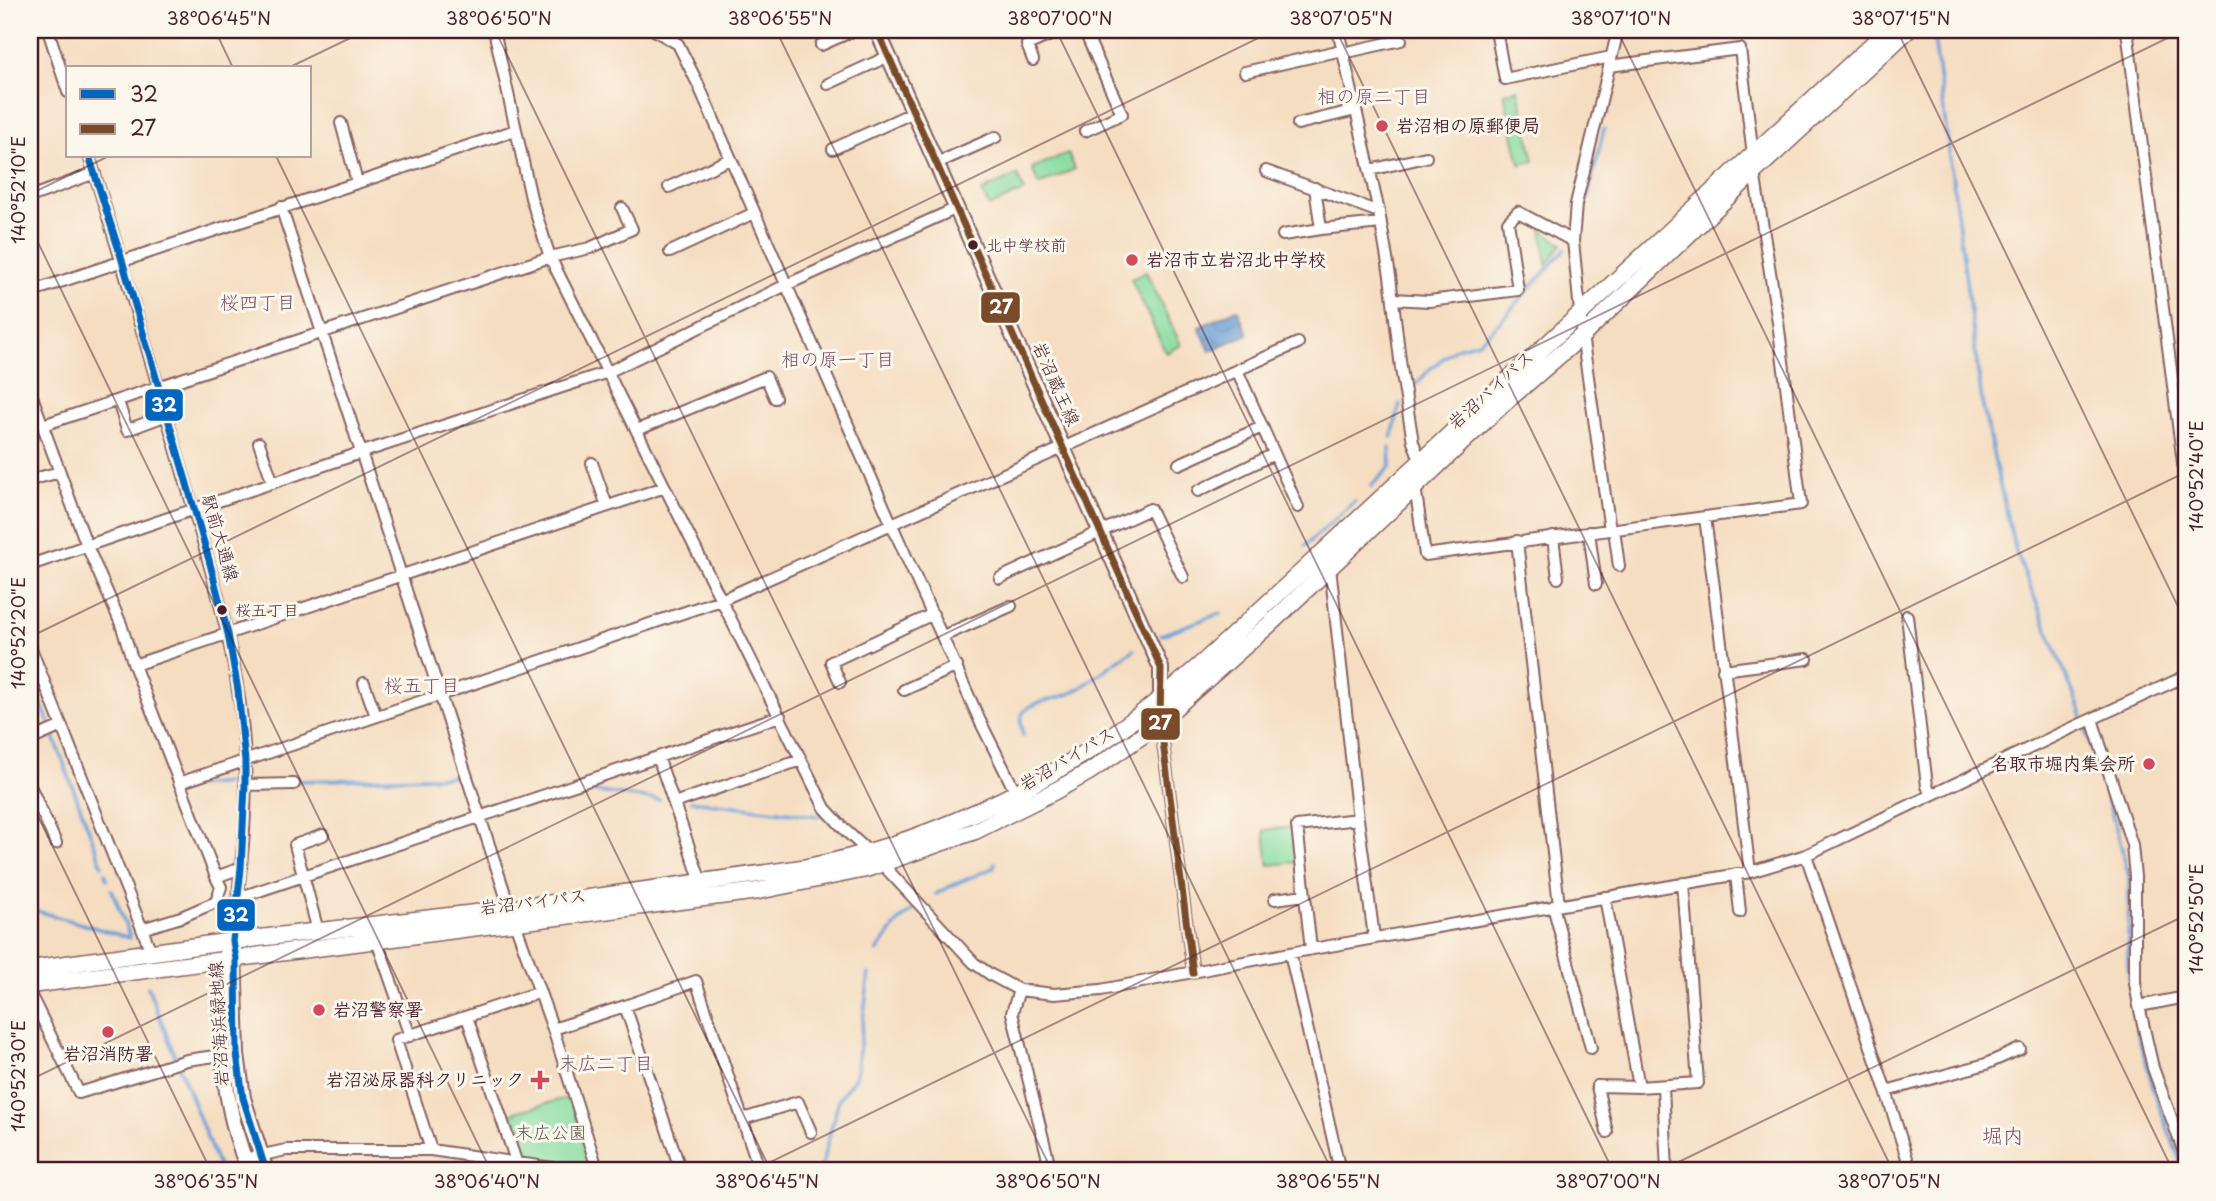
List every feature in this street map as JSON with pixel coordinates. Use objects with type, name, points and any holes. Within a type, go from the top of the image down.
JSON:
[{"type":"highway","name":"岩沼バイパス","points":[[30,985],[377,941],[701,882],[802,869],[868,852],[958,819],[1016,793],[1075,760],[1161,698],[1421,463],[1888,30]]},
{"type":"highway","name":"岩沼バイパス","points":[[30,969],[318,931],[513,916],[758,891],[841,876],[883,864],[975,831],[1012,814],[1089,772],[1146,733],[1272,622],[1504,403],[1583,335],[1754,172],[1909,30]]},
{"type":"main road","name":"岩沼蔵王線","points":[[877,30],[1161,668],[1160,720]]},
{"type":"main road","name":"岩沼海浜緑地線","points":[[233,941],[221,991],[222,1055],[226,1097],[247,1167]]},
{"type":"main road","name":"岩沼海浜緑地線","points":[[230,960],[243,1098],[264,1165]]},
{"type":"street","points":[[48,30],[66,86]]},
{"type":"street","points":[[495,30],[531,198],[550,257],[825,808],[883,864],[974,963],[1019,990],[1054,994],[1101,990],[1374,937],[1750,872],[1806,855],[2186,676]]},
{"type":"street","points":[[654,30],[678,44],[892,525],[1016,793]]},
{"type":"street","points":[[821,46],[855,30]]},
{"type":"street","points":[[1033,60],[1027,45],[1062,30]]},
{"type":"street","points":[[1338,30],[1380,218],[1413,442],[1421,463]]},
{"type":"street","points":[[1496,30],[1505,79],[1610,62],[1740,49],[1753,155]]},
{"type":"street","points":[[1618,30],[1576,204],[1573,241],[1583,335],[1619,566]]},
{"type":"street","points":[[2127,30],[2186,486]]},
{"type":"street","points":[[1086,131],[1122,114],[1088,31]]},
{"type":"street","points":[[1245,72],[1401,40]]},
{"type":"street","points":[[828,84],[889,56]]},
{"type":"street","points":[[1298,124],[1356,110]]},
{"type":"street","points":[[832,149],[914,112]]},
{"type":"street","points":[[341,123],[357,182]]},
{"type":"street","points":[[30,292],[516,130]]},
{"type":"street","points":[[937,163],[996,137]]},
{"type":"street","points":[[1370,170],[1426,157]]},
{"type":"street","name":"駅前大通線","points":[[90,158],[159,387],[228,634],[238,690],[246,785],[242,868],[233,941]]},
{"type":"street","points":[[669,187],[730,159]]},
{"type":"street","points":[[1266,171],[1315,188],[1380,218]]},
{"type":"street","points":[[1415,486],[1425,555],[1801,504],[1778,323],[1754,172]]},
{"type":"street","points":[[31,193],[95,173]]},
{"type":"street","points":[[1315,188],[1321,229]]},
{"type":"street","points":[[281,207],[598,1171]]},
{"type":"street","points":[[43,425],[550,257],[590,248],[632,229],[622,208]]},
{"type":"street","points":[[30,565],[608,372],[786,285],[957,208]]},
{"type":"street","points":[[1393,299],[1429,301],[1518,290],[1508,222],[1518,212],[1573,241]]},
{"type":"street","points":[[670,253],[754,213]]},
{"type":"street","points":[[1283,235],[1380,218]]},
{"type":"street","points":[[179,783],[721,600],[1298,344]]},
{"type":"street","points":[[1237,370],[1298,508]]},
{"type":"street","points":[[637,430],[765,377],[775,398]]},
{"type":"street","points":[[30,391],[87,545],[121,624],[134,665],[221,887],[216,902],[142,929]]},
{"type":"street","points":[[118,401],[127,430],[167,415]]},
{"type":"street","points":[[1179,464],[1262,427]]},
{"type":"street","points":[[259,443],[274,483]]},
{"type":"street","points":[[1198,491],[1275,454]]},
{"type":"street","points":[[592,463],[607,506]]},
{"type":"street","points":[[30,480],[60,472]]},
{"type":"street","points":[[134,665],[665,486]]},
{"type":"street","points":[[1000,578],[1150,509],[1183,577]]},
{"type":"street","points":[[1705,517],[1750,872]]},
{"type":"street","points":[[1589,532],[1596,584]]},
{"type":"street","points":[[1553,537],[1558,578]]},
{"type":"street","points":[[1517,541],[1556,905],[1591,1048]]},
{"type":"street","points":[[1330,567],[1374,937]]},
{"type":"street","points":[[943,635],[1011,606]]},
{"type":"street","points":[[840,682],[831,662],[933,614]]},
{"type":"street","points":[[1907,616],[1927,786],[1931,795]]},
{"type":"street","points":[[30,646],[152,954]]},
{"type":"street","points":[[1724,670],[1807,659]]},
{"type":"street","points":[[904,690],[957,666]]},
{"type":"street","points":[[364,683],[376,716]]},
{"type":"street","points":[[238,898],[780,716]]},
{"type":"street","points":[[1160,720],[1193,973]]},
{"type":"street","points":[[2087,721],[2132,845],[2135,877],[2135,983],[2160,1087],[2186,1158]]},
{"type":"street","points":[[30,740],[62,726]]},
{"type":"street","points":[[658,757],[701,882]]},
{"type":"street","points":[[674,803],[802,760]]},
{"type":"street","points":[[246,785],[294,784]]},
{"type":"street","points":[[30,786],[56,842]]},
{"type":"street","points":[[1311,949],[1297,826],[1358,819]]},
{"type":"street","points":[[318,931],[295,845],[323,835]]},
{"type":"street","points":[[1806,855],[1911,1171]]},
{"type":"street","points":[[216,877],[242,868]]},
{"type":"street","points":[[1736,874],[1740,912]]},
{"type":"street","points":[[1607,1132],[1597,1086],[1639,1087],[1698,1083],[1683,883]]},
{"type":"street","points":[[1275,899],[1305,895]]},
{"type":"street","points":[[1605,897],[1639,1087]]},
{"type":"street","points":[[377,941],[410,1036]]},
{"type":"street","points":[[1290,953],[1340,1171]]},
{"type":"street","points":[[553,1029],[696,981],[760,1171]]},
{"type":"street","points":[[1019,990],[1012,1013],[1051,1171]]},
{"type":"street","points":[[431,1150],[396,1040],[540,992]]},
{"type":"street","points":[[30,994],[79,1093],[187,1060],[222,1055]]},
{"type":"street","points":[[2139,1006],[2186,997]]},
{"type":"street","points":[[625,1006],[681,1171]]},
{"type":"street","points":[[467,1017],[516,1161]]},
{"type":"street","points":[[1886,1091],[1986,1064],[2020,1049]]},
{"type":"street","points":[[1663,1086],[1667,1171]]},
{"type":"street","points":[[743,1119],[799,1102],[811,1132]]},
{"type":"street","points":[[247,1167],[264,1165],[286,1150],[431,1150],[573,1171]]},
{"type":"green space","points":[[1518,89],[1534,161],[1520,164],[1504,93]]},
{"type":"green space","points":[[1068,153],[1075,169],[1039,185],[1032,168]]},
{"type":"green space","points":[[1017,175],[1024,191],[989,207],[982,191]]},
{"type":"green space","points":[[1542,230],[1562,244],[1547,264]]},
{"type":"green space","points":[[1146,272],[1181,345],[1166,353],[1131,279]]},
{"type":"green space","points":[[1293,827],[1298,862],[1269,865],[1264,830]]},
{"type":"green space","name":"末広公園","points":[[570,1097],[595,1171],[521,1157],[505,1115]]},
{"type":"water","points":[[1237,309],[1248,334],[1210,351],[1199,327]]},
{"type":"waterway","points":[[1933,30],[1982,402],[1998,477],[2016,552],[2080,710],[2119,838],[2129,877],[2128,964],[2139,1039],[2158,1103],[2184,1171]]},
{"type":"waterway","points":[[1607,113],[1614,83]]},
{"type":"waterway","points":[[1582,221],[1604,129]]},
{"type":"waterway","points":[[1409,392],[1431,368],[1456,348],[1479,342],[1565,249]]},
{"type":"waterway","points":[[1392,437],[1400,404]]},
{"type":"waterway","points":[[1371,486],[1391,466],[1390,448]]},
{"type":"waterway","points":[[1305,546],[1355,501]]},
{"type":"waterway","points":[[1161,635],[1221,613]]},
{"type":"waterway","points":[[1023,735],[1021,718],[1028,708],[1074,692],[1134,650]]},
{"type":"waterway","points":[[30,675],[49,723]]},
{"type":"waterway","points":[[53,734],[102,865]]},
{"type":"waterway","points":[[296,781],[461,776]]},
{"type":"waterway","points":[[194,786],[230,783]]},
{"type":"waterway","points":[[583,790],[659,800]]},
{"type":"waterway","points":[[691,801],[819,816]]},
{"type":"waterway","points":[[851,828],[863,837]]},
{"type":"waterway","points":[[936,894],[993,868],[995,863]]},
{"type":"waterway","points":[[105,873],[107,879]]},
{"type":"waterway","points":[[112,890],[130,937]]},
{"type":"waterway","points":[[30,909],[130,938]]},
{"type":"waterway","points":[[877,951],[899,921],[913,910]]},
{"type":"waterway","points":[[820,1171],[839,1099],[856,1076],[869,974]]},
{"type":"waterway","points":[[148,987],[220,1171]]},
{"type":"transit line","name":"27","points":[[877,30],[1161,668],[1160,720],[1193,973]]},
{"type":"transit line","name":"32","points":[[90,158],[209,560],[228,634],[238,690],[245,785],[241,868],[233,941],[236,959],[237,1054],[243,1098],[266,1171]]},
{"type":"place","name":"岩沼相の原郵便局","points":[[1382,126]]},
{"type":"place","name":"北中学校前","points":[[973,245]]},
{"type":"place","name":"岩沼市立岩沼北中学校","points":[[1132,260]]},
{"type":"place","name":"桜五丁目","points":[[222,610]]},
{"type":"place","name":"名取市堀内集会所","points":[[2149,764]]},
{"type":"place","name":"岩沼警察署","points":[[319,1010]]},
{"type":"place","name":"岩沼消防署","points":[[108,1032]]},
{"type":"place","name":"岩沼泌尿器科クリニック","points":[[540,1080]]},
{"type":"district","name":"相の原二丁目","points":[[1374,96]]},
{"type":"district","name":"桜四丁目","points":[[258,302]]},
{"type":"district","name":"相の原一丁目","points":[[838,359]]},
{"type":"district","name":"桜五丁目","points":[[422,685]]},
{"type":"district","name":"末広二丁目","points":[[606,1063]]},
{"type":"district","name":"堀内","points":[[2003,1136]]}]
